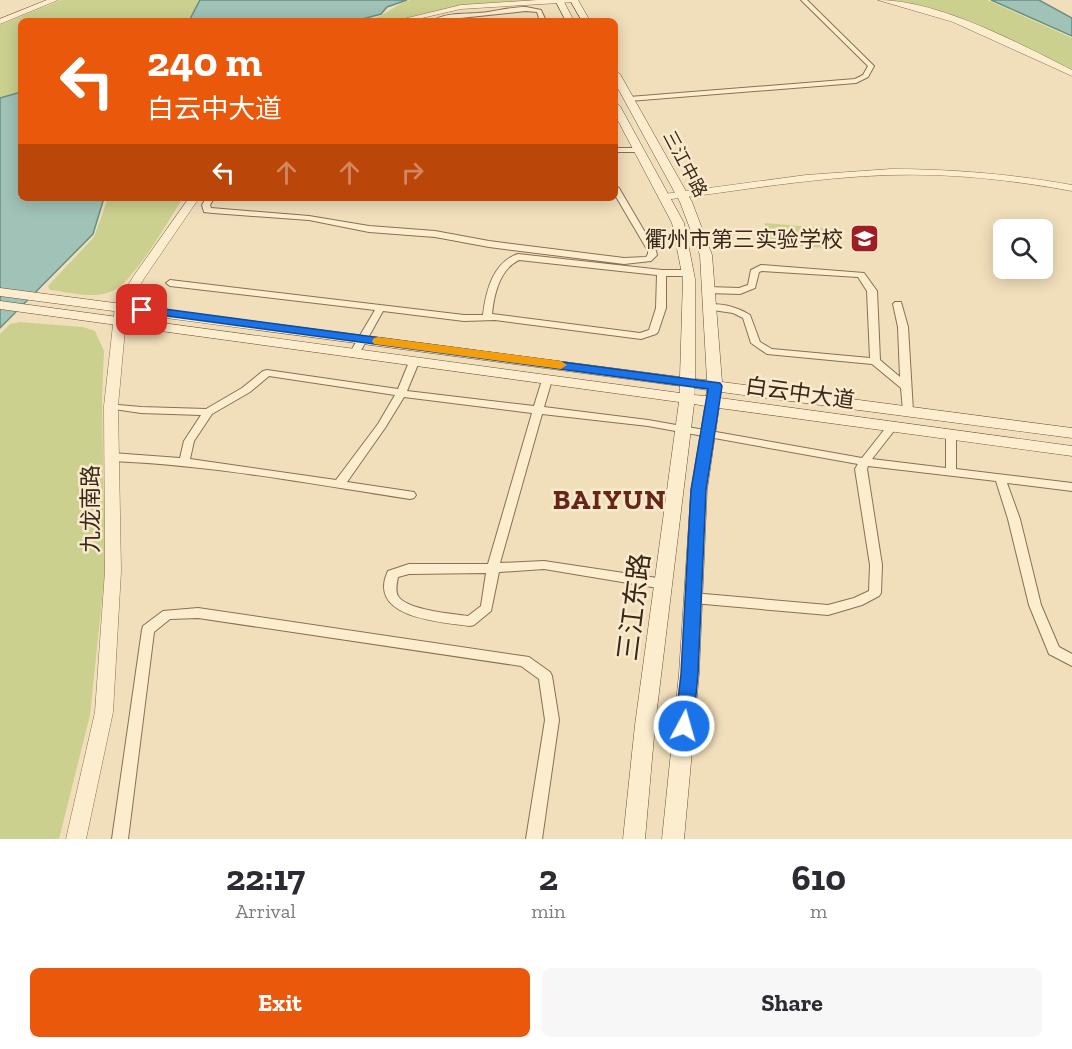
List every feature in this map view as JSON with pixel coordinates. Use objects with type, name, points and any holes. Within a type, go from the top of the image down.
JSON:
[{"type":"main road","points":[[574,0],[583,18]]},
{"type":"main road","points":[[560,1],[568,18]]},
{"type":"main road","name":"三江中路","points":[[618,79],[683,195],[706,255],[715,394]]},
{"type":"main road","name":"三江中路","points":[[618,113],[678,223],[688,273],[687,390]]},
{"type":"main road","name":"白云中大道","points":[[0,291],[354,354],[547,380],[687,390]]},
{"type":"main road","name":"白云中大道","points":[[0,306],[120,314],[362,339],[715,394],[892,427],[1072,451]]},
{"type":"main road","name":"三江东路","points":[[634,839],[687,390]]},
{"type":"main road","points":[[673,839],[689,674],[699,490],[715,394]]},
{"type":"main road","name":"白云中大道","points":[[715,394],[908,411],[1072,433]]},
{"type":"street","points":[[0,22],[54,0]]},
{"type":"street","points":[[412,18],[461,7],[574,0]]},
{"type":"street","points":[[629,99],[856,81],[866,76],[871,66],[804,0]]},
{"type":"street","points":[[882,0],[920,8],[970,24],[1072,73]]},
{"type":"street","points":[[443,18],[529,8],[539,11],[542,18]]},
{"type":"street","points":[[618,150],[638,150]]},
{"type":"street","points":[[664,197],[797,180],[890,172],[983,175],[1072,188]]},
{"type":"street","points":[[208,201],[207,210],[213,211],[309,218],[369,229],[455,236],[489,244],[624,261],[648,259],[652,251],[618,193]]},
{"type":"street","name":"九龙南路","points":[[82,837],[104,712],[113,571],[111,406],[120,314],[134,284],[192,201]]},
{"type":"street","points":[[487,316],[490,299],[506,263],[519,257],[662,273],[688,273]]},
{"type":"street","points":[[708,290],[740,291],[752,285],[754,270],[761,268],[861,275],[873,291],[875,362]]},
{"type":"street","points":[[170,283],[468,319],[487,316],[647,335],[653,332],[662,308],[662,273]]},
{"type":"street","points":[[898,304],[903,327],[908,411]]},
{"type":"street","points":[[709,307],[735,310],[747,317],[756,343],[770,352],[875,362],[906,387]]},
{"type":"street","points":[[354,354],[380,309]]},
{"type":"street","points":[[339,484],[379,433],[402,393],[414,362]]},
{"type":"street","points":[[184,463],[189,441],[208,412],[246,390],[267,373],[402,393],[684,429],[865,461],[1072,487]]},
{"type":"street","points":[[547,380],[493,567],[487,608],[470,621],[414,610],[396,603],[391,592],[392,574],[409,569],[466,570],[493,567],[544,565],[664,584]]},
{"type":"street","points":[[111,406],[141,410],[208,412]]},
{"type":"street","points":[[693,598],[828,610],[858,602],[875,593],[876,565],[861,469],[892,427]]},
{"type":"street","points":[[949,472],[952,467],[951,435]]},
{"type":"street","points":[[112,457],[184,463],[410,495]]},
{"type":"street","points":[[1000,478],[1014,519],[1035,605],[1054,650],[1072,661]]},
{"type":"street","points":[[120,839],[148,630],[167,615],[198,614],[524,662],[531,666],[545,676],[552,720],[534,839]]},
{"type":"green space","points":[[61,0],[205,0],[195,18],[18,18],[18,95],[0,102],[0,25]]},
{"type":"green space","points":[[411,0],[529,0],[461,5],[405,18],[373,18]]},
{"type":"green space","points":[[891,0],[987,0],[1072,38],[1072,69],[970,21]]},
{"type":"green space","points":[[107,201],[181,201],[140,265],[119,287],[96,295],[50,290],[48,286],[94,237]]},
{"type":"green space","points":[[765,223],[824,228],[825,248],[764,243]]},
{"type":"green space","points":[[20,322],[83,327],[95,331],[104,351],[102,400],[105,571],[90,715],[59,839],[0,839],[0,334],[10,324]]},
{"type":"water","points":[[200,0],[407,0],[387,7],[381,14],[366,18],[191,18]]},
{"type":"water","points":[[991,0],[1039,0],[1072,18],[1072,36]]},
{"type":"water","points":[[18,93],[18,201],[103,201],[93,234],[0,328],[0,98]]},
{"type":"slow traffic","points":[[378,341],[561,365]]},
{"type":"place","name":"衢州市第三实验学校","points":[[864,239]]},
{"type":"district","name":"BAIYUN","points":[[610,499]]},
{"type":"route","points":[[142,310],[716,386],[699,490],[684,726]]}]
